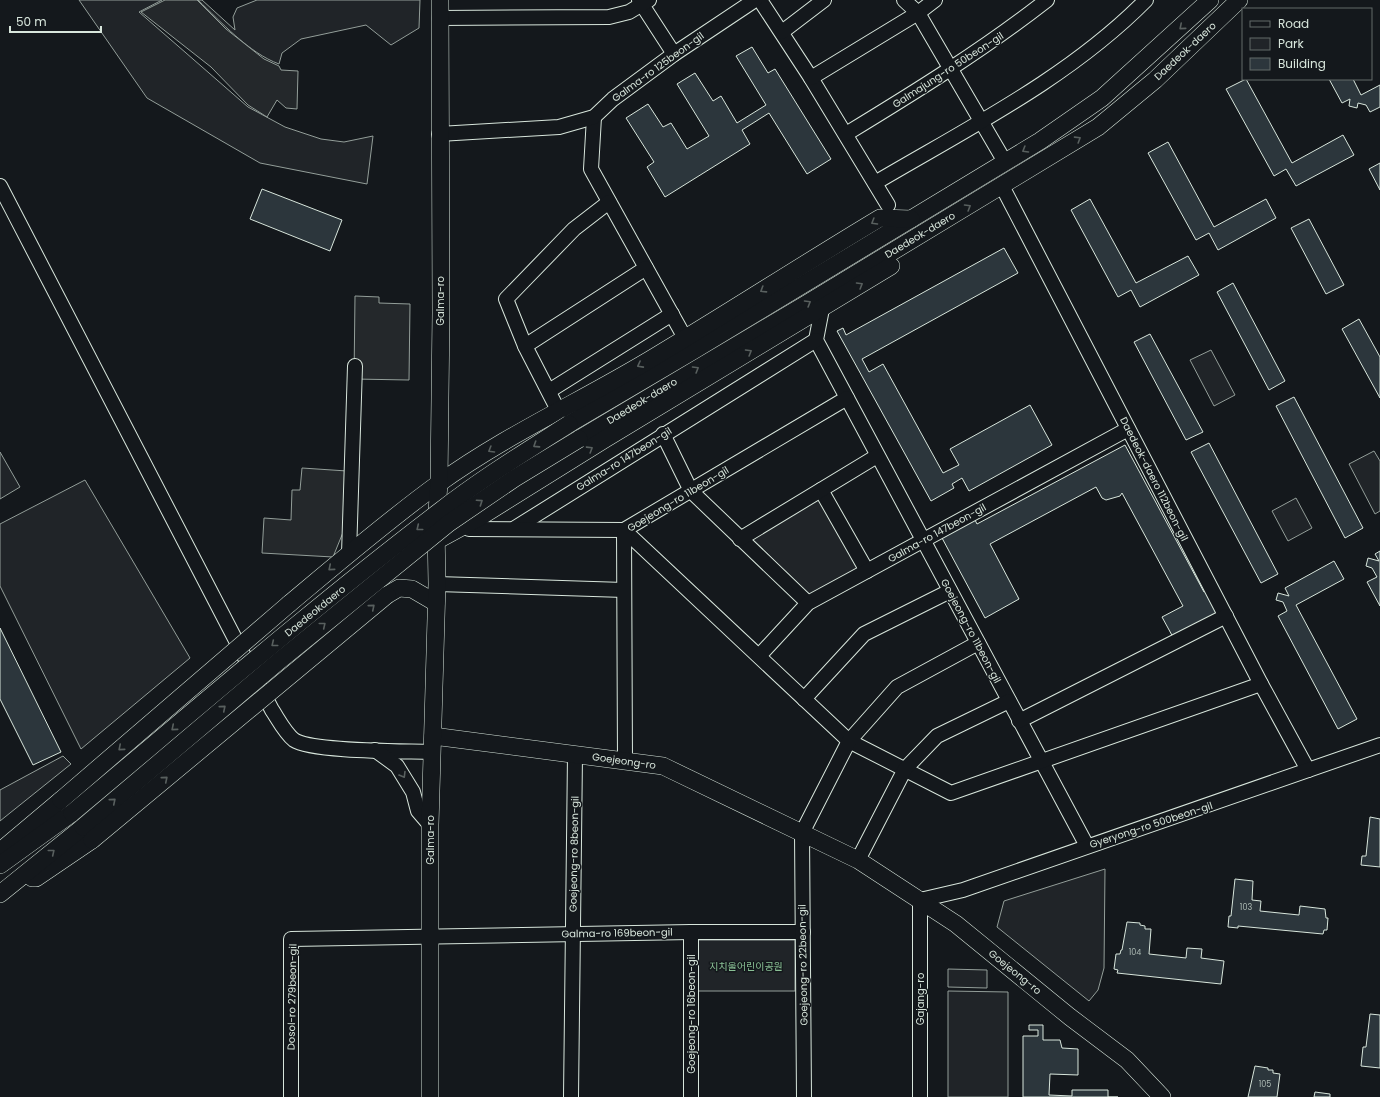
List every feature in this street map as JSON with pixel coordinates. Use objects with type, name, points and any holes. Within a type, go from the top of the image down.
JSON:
[{"type":"main road","name":"Galma-ro","points":[[430,1097],[430,825],[437,584],[436,541],[439,483],[441,313],[439,134],[440,0]]},
{"type":"main road","name":"Daedeok-daero","points":[[569,424],[1040,141],[1102,98],[1210,0]]},
{"type":"main road","name":"Daedeok-daero","points":[[578,439],[919,236],[1098,126],[1155,80],[1239,0]]},
{"type":"main road","points":[[1,864],[4,848],[288,604],[439,483],[558,410],[655,357],[809,260],[880,218],[912,219]]},
{"type":"main road","points":[[436,541],[480,517],[605,439],[890,267],[919,236]]},
{"type":"main road","points":[[778,299],[809,260]]},
{"type":"main road","name":"Daedeokdaero","points":[[1,864],[72,813],[266,650],[440,510],[504,465],[569,424]]},
{"type":"main road","name":"Daedeokdaero","points":[[87,834],[279,661],[449,523],[515,478],[578,439]]},
{"type":"main road","points":[[0,894],[17,880],[87,834],[387,595],[399,588],[412,589],[436,602]]},
{"type":"main road","name":"Goejeong-ro","points":[[432,744],[575,755],[663,766],[858,860],[956,924],[1070,1017],[1127,1060],[1162,1097]]},
{"type":"street","name":"Galma-ro 125beon-gil","points":[[594,117],[612,98],[674,54],[755,0]]},
{"type":"street","points":[[760,0],[811,78],[888,204]]},
{"type":"street","points":[[782,32],[824,0]]},
{"type":"street","points":[[904,0],[918,13],[1005,162]]},
{"type":"street","points":[[811,78],[918,13],[936,0]]},
{"type":"street","name":"Galmajung-ro 50beon-gil","points":[[846,134],[951,69],[1007,32],[1047,0]]},
{"type":"street","points":[[875,183],[980,121],[1004,109],[1060,71],[1133,14],[1146,0]]},
{"type":"street","points":[[439,18],[608,17],[629,12],[643,2],[674,54]]},
{"type":"street","points":[[439,134],[559,127],[594,117],[591,169],[685,338]]},
{"type":"street","points":[[0,186],[272,710],[294,740],[315,747],[374,750],[432,744]]},
{"type":"street","name":"Daedeok-daero 112beon-gil","points":[[1002,186],[1261,684],[1308,770]]},
{"type":"street","points":[[558,410],[525,346],[506,299],[574,229],[609,202]]},
{"type":"street","points":[[525,346],[646,268]]},
{"type":"street","points":[[816,340],[822,309]]},
{"type":"street","points":[[549,391],[672,314]]},
{"type":"street","name":"Galma-ro 147beon-gil","points":[[515,528],[663,434],[816,340]]},
{"type":"street","name":"Goejeong-ro 11beon-gil","points":[[816,340],[1087,846]]},
{"type":"street","points":[[349,554],[355,366]]},
{"type":"street","name":"Goejeong-ro 11beon-gil","points":[[625,761],[624,530],[847,398]]},
{"type":"street","name":"Galma-ro 147beon-gil","points":[[759,656],[808,603],[1128,429]]},
{"type":"street","points":[[663,434],[691,491],[808,603]]},
{"type":"street","points":[[740,539],[877,456]]},
{"type":"street","points":[[822,490],[867,571]]},
{"type":"street","points":[[469,529],[515,528],[624,530],[849,740],[951,793],[1261,684]]},
{"type":"street","points":[[437,584],[624,590]]},
{"type":"street","points":[[804,698],[864,634],[950,591]]},
{"type":"street","points":[[1019,720],[1226,616]]},
{"type":"street","points":[[802,833],[849,740],[897,688],[978,643]]},
{"type":"street","points":[[858,860],[905,769],[937,736],[1009,701]]},
{"type":"street","name":"Gyeryong-ro 500beon-gil","points":[[920,900],[963,890],[1380,744]]},
{"type":"street","points":[[374,750],[397,766],[413,792],[418,811],[430,825]]},
{"type":"street","name":"Goejeong-ro 8beon-gil","points":[[571,1097],[575,755]]},
{"type":"street","name":"Goejeong-ro 22beon-gil","points":[[802,833],[804,1097]]},
{"type":"street","name":"Gajang-ro","points":[[920,900],[920,1097]]},
{"type":"street","name":"Galma-ro 169beon-gil","points":[[431,938],[690,932],[803,932]]},
{"type":"street","name":"Goejeong-ro 16beon-gil","points":[[690,932],[690,1097]]},
{"type":"street","name":"Dosol-ro 279beon-gil","points":[[291,1097],[291,940],[431,938]]},
{"type":"green space","points":[[79,0],[162,0],[139,12],[248,107],[285,127],[321,139],[344,142],[373,136],[367,184],[260,163],[147,98]]},
{"type":"green space","points":[[198,0],[202,0],[235,30],[233,17],[237,8],[257,0],[420,0],[419,28],[391,45],[366,25],[301,39],[282,53],[279,64],[246,45]]},
{"type":"green space","points":[[1211,350],[1235,395],[1214,406],[1190,360]]},
{"type":"green space","points":[[1374,451],[1380,461],[1380,511],[1375,514],[1349,464]]},
{"type":"green space","points":[[0,452],[20,487],[0,499]]},
{"type":"green space","points":[[85,480],[190,658],[81,749],[0,586],[0,524]]},
{"type":"green space","points":[[818,498],[860,569],[812,597],[750,537]]},
{"type":"green space","points":[[1296,498],[1312,528],[1288,541],[1272,511]]},
{"type":"green space","points":[[63,756],[71,764],[0,821],[0,790]]},
{"type":"green space","points":[[1105,869],[1104,968],[1098,990],[1089,1001],[997,927],[1004,901]]},
{"type":"green space","name":"지치울어린이공원","points":[[697,940],[795,940],[795,991],[697,991]]},
{"type":"green space","points":[[948,969],[987,970],[987,988],[948,987]]},
{"type":"green space","points":[[948,991],[1008,992],[1008,1097],[948,1097]]},
{"type":"shaded area","points":[[165,0],[197,0],[226,29],[264,59],[279,66],[281,70],[298,71],[297,109],[286,108],[277,100],[267,117],[248,105],[211,67],[141,12]]},
{"type":"shaded area","points":[[355,296],[379,297],[379,303],[410,304],[409,380],[354,379]]},
{"type":"shaded area","points":[[302,468],[347,471],[344,530],[333,557],[262,553],[264,518],[291,520],[292,490],[300,490]]},
{"type":"building","points":[[752,47],[768,73],[775,69],[831,159],[807,174],[769,113],[742,130],[750,144],[665,197],[647,167],[654,162],[626,118],[648,104],[663,127],[671,123],[687,149],[709,136],[677,84],[695,73],[713,101],[721,96],[737,123],[766,105],[736,56]]},
{"type":"building","points":[[1247,80],[1292,163],[1343,135],[1354,155],[1296,186],[1286,169],[1274,176],[1226,89]]},
{"type":"building","points":[[1330,80],[1354,80],[1361,95],[1380,85],[1380,107],[1370,112],[1366,105],[1358,103],[1357,108],[1349,106],[1350,99],[1342,103]]},
{"type":"building","points":[[1168,142],[1214,227],[1266,199],[1276,218],[1218,250],[1209,233],[1196,240],[1148,153]]},
{"type":"building","points":[[1380,163],[1380,190],[1369,169]]},
{"type":"building","points":[[262,189],[342,220],[330,251],[250,219]]},
{"type":"building","points":[[1090,199],[1136,283],[1188,256],[1199,275],[1140,307],[1131,290],[1118,297],[1071,210]]},
{"type":"building","points":[[1309,219],[1344,285],[1326,294],[1291,228]]},
{"type":"building","points":[[1004,248],[1018,273],[862,359],[869,372],[883,364],[943,473],[959,465],[950,449],[1030,405],[1052,445],[969,491],[962,478],[952,484],[954,488],[931,501],[837,331],[843,328],[846,335]]},
{"type":"building","points":[[1233,283],[1285,381],[1269,390],[1217,292]]},
{"type":"building","points":[[1359,319],[1380,357],[1380,398],[1342,329]]},
{"type":"building","points":[[1150,334],[1203,432],[1186,440],[1134,342]]},
{"type":"building","points":[[1294,397],[1363,528],[1345,538],[1276,406]]},
{"type":"building","points":[[1209,443],[1278,574],[1261,583],[1191,452]]},
{"type":"building","points":[[1125,445],[1204,592],[1209,589],[1222,613],[1174,639],[1162,617],[1183,606],[1122,493],[1120,496],[1106,500],[1102,498],[1096,487],[990,544],[1019,599],[985,618],[942,538],[975,520],[977,524]]},
{"type":"building","points":[[1380,551],[1380,606],[1367,582],[1377,577],[1372,568],[1366,566],[1368,558],[1379,561],[1375,554]]},
{"type":"building","points":[[1334,561],[1344,579],[1296,605],[1357,719],[1338,729],[1278,616],[1287,611],[1283,602],[1276,600],[1278,593],[1289,596],[1285,588]]},
{"type":"building","points":[[0,628],[61,752],[33,765],[0,699]]},
{"type":"building","points":[[1370,817],[1380,819],[1380,867],[1361,865],[1362,856],[1366,856]]},
{"type":"building","points":[[1235,879],[1253,881],[1252,900],[1261,901],[1260,911],[1299,915],[1300,906],[1325,909],[1326,918],[1328,918],[1327,930],[1324,930],[1323,934],[1238,926],[1238,928],[1228,927],[1229,916],[1231,916]]},
{"type":"building","points":[[1127,922],[1140,923],[1140,925],[1145,926],[1145,929],[1151,929],[1149,954],[1186,958],[1187,948],[1202,949],[1201,958],[1224,961],[1221,984],[1117,973],[1118,970],[1114,969],[1116,954],[1120,954],[1122,950]]},
{"type":"building","points":[[1370,1014],[1380,1015],[1380,1068],[1361,1066],[1363,1047],[1366,1047]]},
{"type":"building","points":[[1029,1025],[1043,1025],[1043,1040],[1060,1040],[1062,1048],[1078,1049],[1078,1075],[1050,1074],[1049,1095],[1072,1096],[1072,1090],[1108,1090],[1108,1097],[1023,1097],[1023,1036],[1038,1036],[1038,1030],[1029,1030]]},
{"type":"building","points":[[1255,1066],[1268,1068],[1268,1070],[1273,1070],[1273,1073],[1280,1074],[1277,1097],[1248,1097]]},
{"type":"building","points":[[1315,1092],[1330,1094],[1330,1097],[1314,1097]]}]
